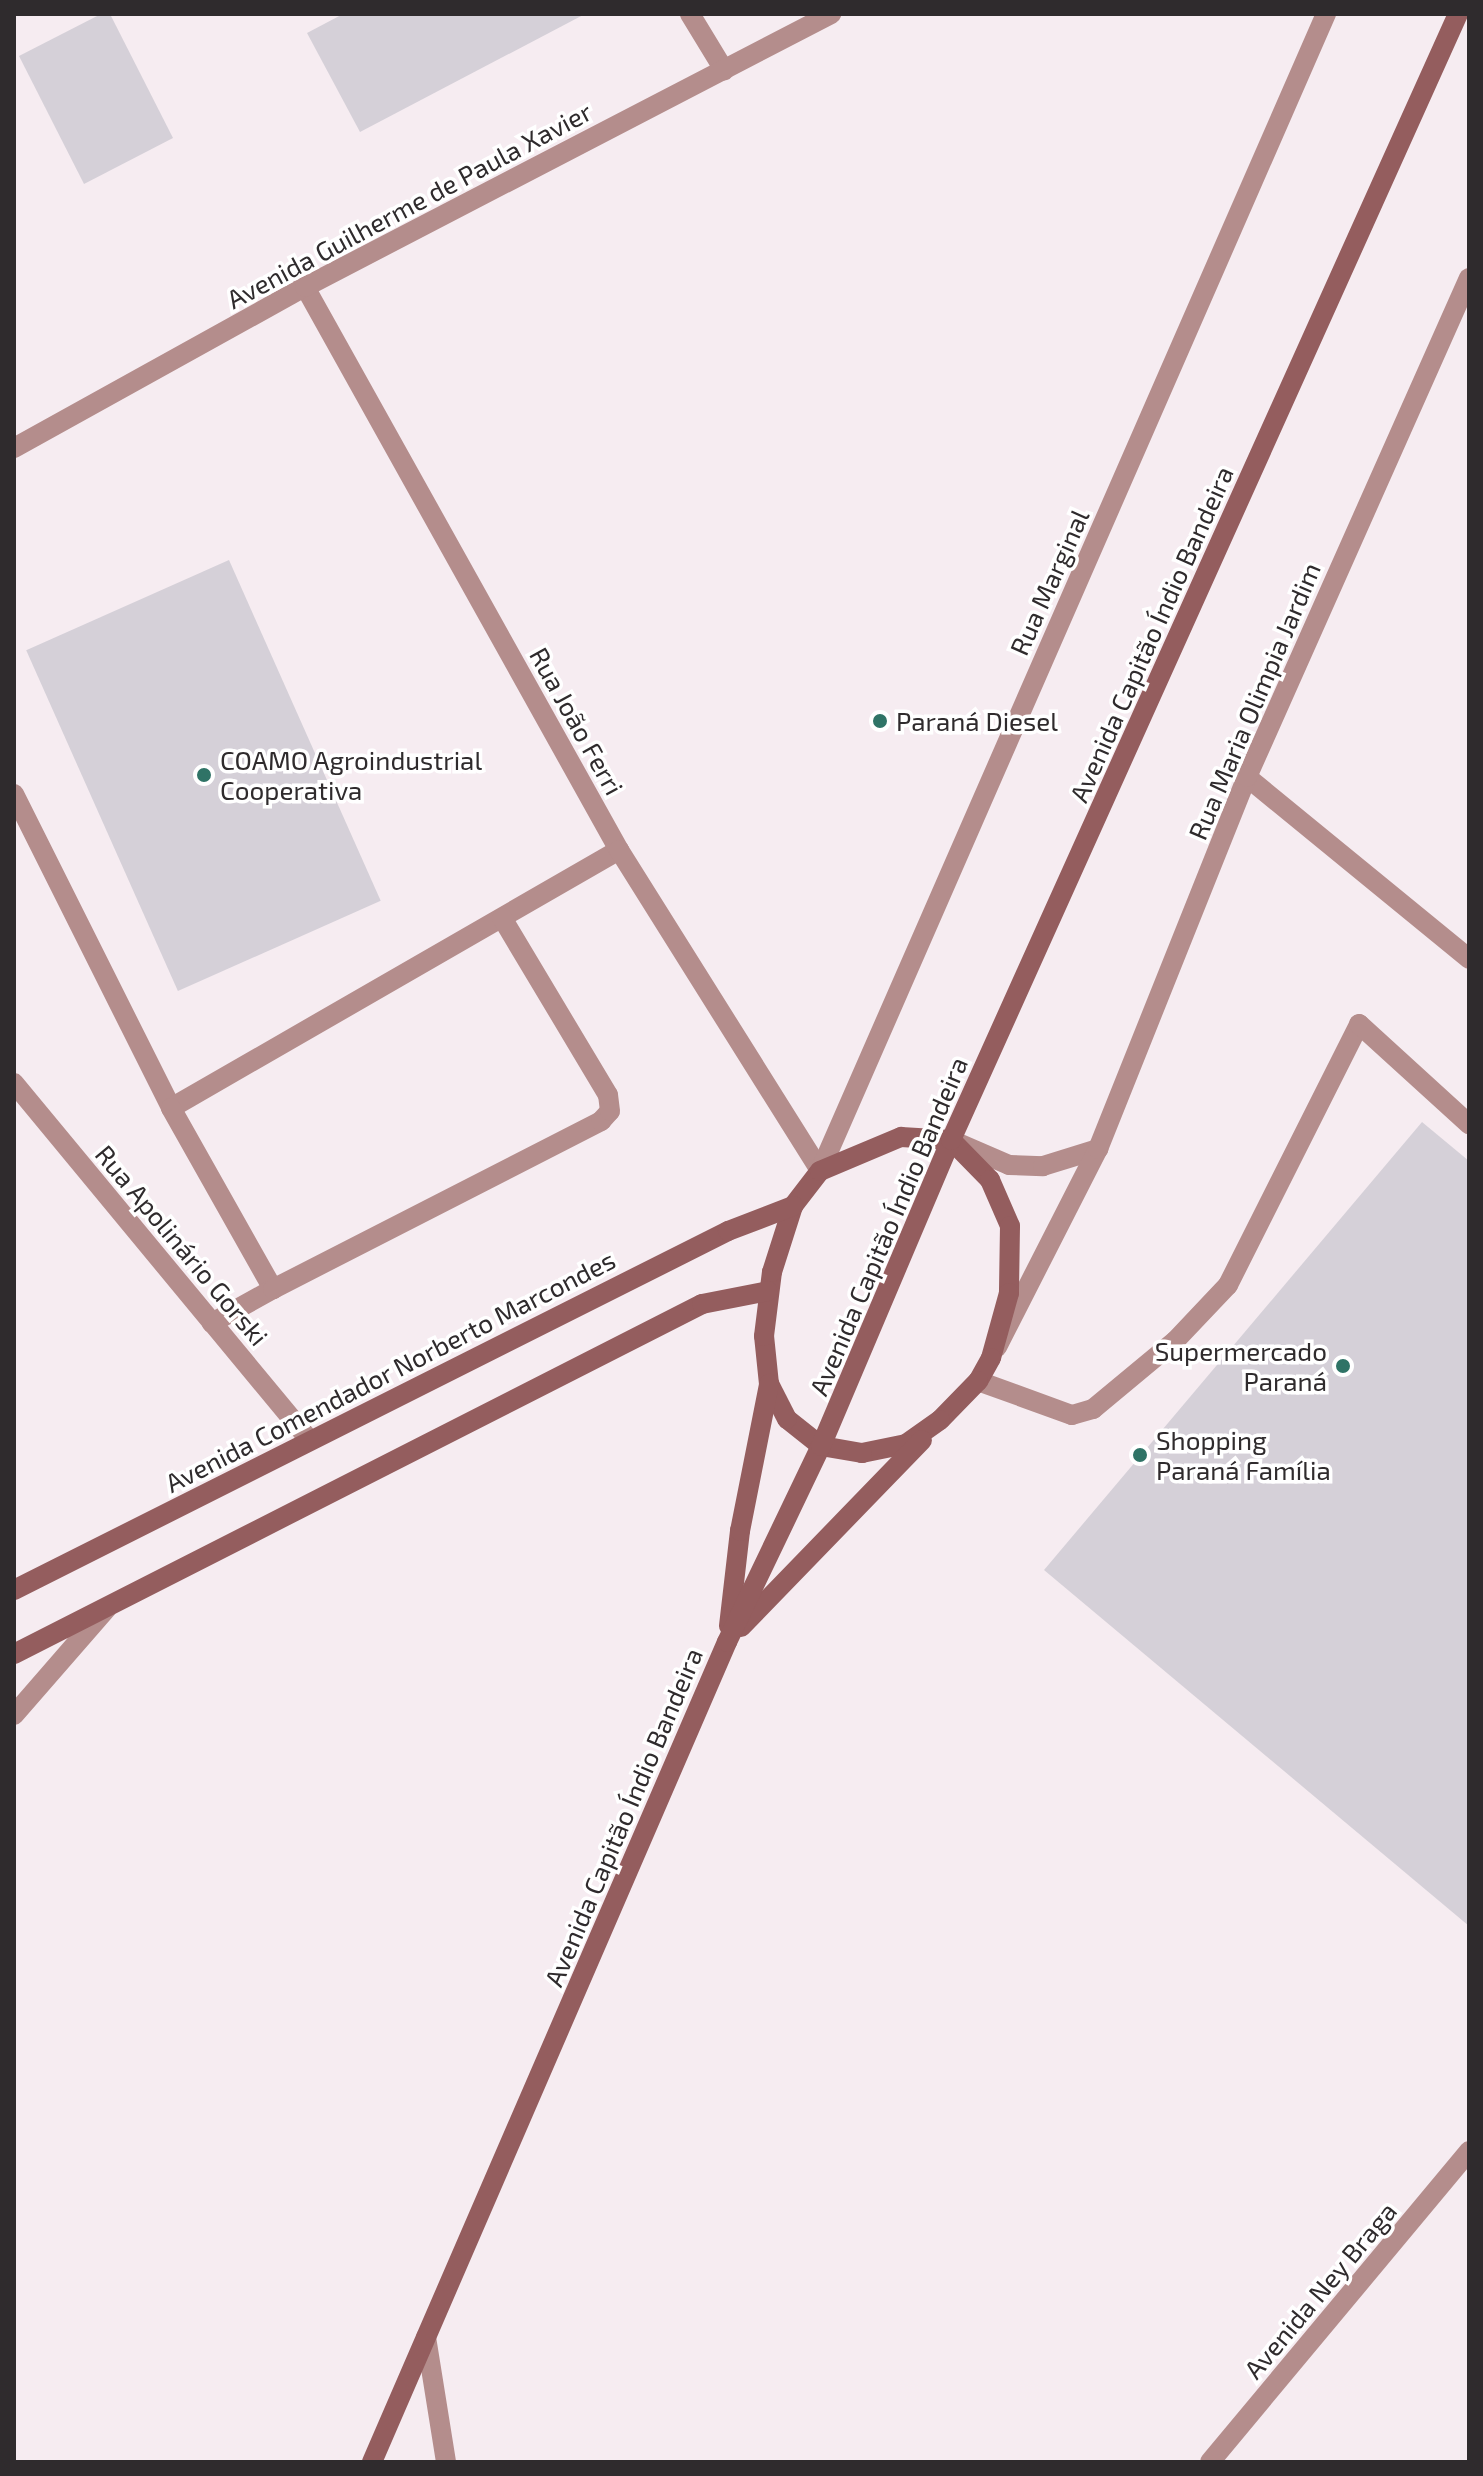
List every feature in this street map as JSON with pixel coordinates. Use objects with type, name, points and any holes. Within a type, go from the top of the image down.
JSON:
[{"type":"main road","name":"Avenida Capitão Índio Bandeira","points":[[372,2462],[727,1642],[821,1446],[951,1140],[1458,14]]},
{"type":"main road","points":[[901,1137],[951,1140],[990,1180],[1010,1226],[1009,1293],[991,1358],[978,1381],[727,1642],[740,1531],[769,1384],[764,1336],[768,1291],[793,1206],[820,1171],[901,1137]]},
{"type":"main road","name":"Avenida Comendador Norberto Marcondes","points":[[14,1590],[728,1231],[793,1206]]},
{"type":"main road","points":[[14,1654],[702,1304],[768,1291]]},
{"type":"main road","points":[[769,1384],[787,1419],[821,1446],[862,1453],[906,1444],[940,1420]]},
{"type":"street","points":[[690,14],[724,70]]},
{"type":"street","name":"Avenida Guilherme de Paula Xavier","points":[[14,448],[305,287],[831,14]]},
{"type":"street","name":"Rua Marginal","points":[[820,1171],[1326,14]]},
{"type":"street","name":"Rua Maria Olimpia Jardim","points":[[991,1358],[1060,1233],[1098,1149],[1247,777],[1469,278]]},
{"type":"street","name":"Rua João Ferri","points":[[305,287],[619,850],[820,1171]]},
{"type":"street","points":[[1247,777],[1469,959]]},
{"type":"street","points":[[14,794],[171,1108],[273,1289]]},
{"type":"street","points":[[171,1108],[619,850]]},
{"type":"street","points":[[212,1323],[601,1121],[610,1111],[608,1095],[502,918]]},
{"type":"street","points":[[978,1381],[1072,1415],[1093,1409],[1175,1341],[1228,1285],[1359,1024],[1469,1124]]},
{"type":"street","name":"Rua Apolinário Gorski","points":[[14,1083],[309,1440]]},
{"type":"street","points":[[951,1140],[1009,1165],[1043,1166],[1098,1149]]},
{"type":"street","points":[[14,1715],[107,1608]]},
{"type":"street","name":"Avenida Ney Braga","points":[[1210,2462],[1469,2151]]},
{"type":"street","points":[[426,2337],[446,2462]]},
{"type":"building","points":[[101,14],[110,14],[173,138],[84,184],[19,56]]},
{"type":"building","points":[[343,14],[585,14],[360,132],[307,33]]},
{"type":"building","name":"COAMO Agroindustrial Cooperativa","points":[[229,560],[381,901],[178,991],[26,650]]},
{"type":"building","name":"Supermercado Paraná","points":[[1422,1122],[1469,1161],[1469,1926],[1044,1570]]},
{"type":"place","name":"Paraná Diesel","points":[[880,721]]},
{"type":"place","name":"COAMO Agroindustrial Cooperativa","points":[[204,775]]},
{"type":"place","name":"Supermercado Paraná","points":[[1343,1366]]},
{"type":"place","name":"Shopping Paraná Família","points":[[1140,1455]]}]
